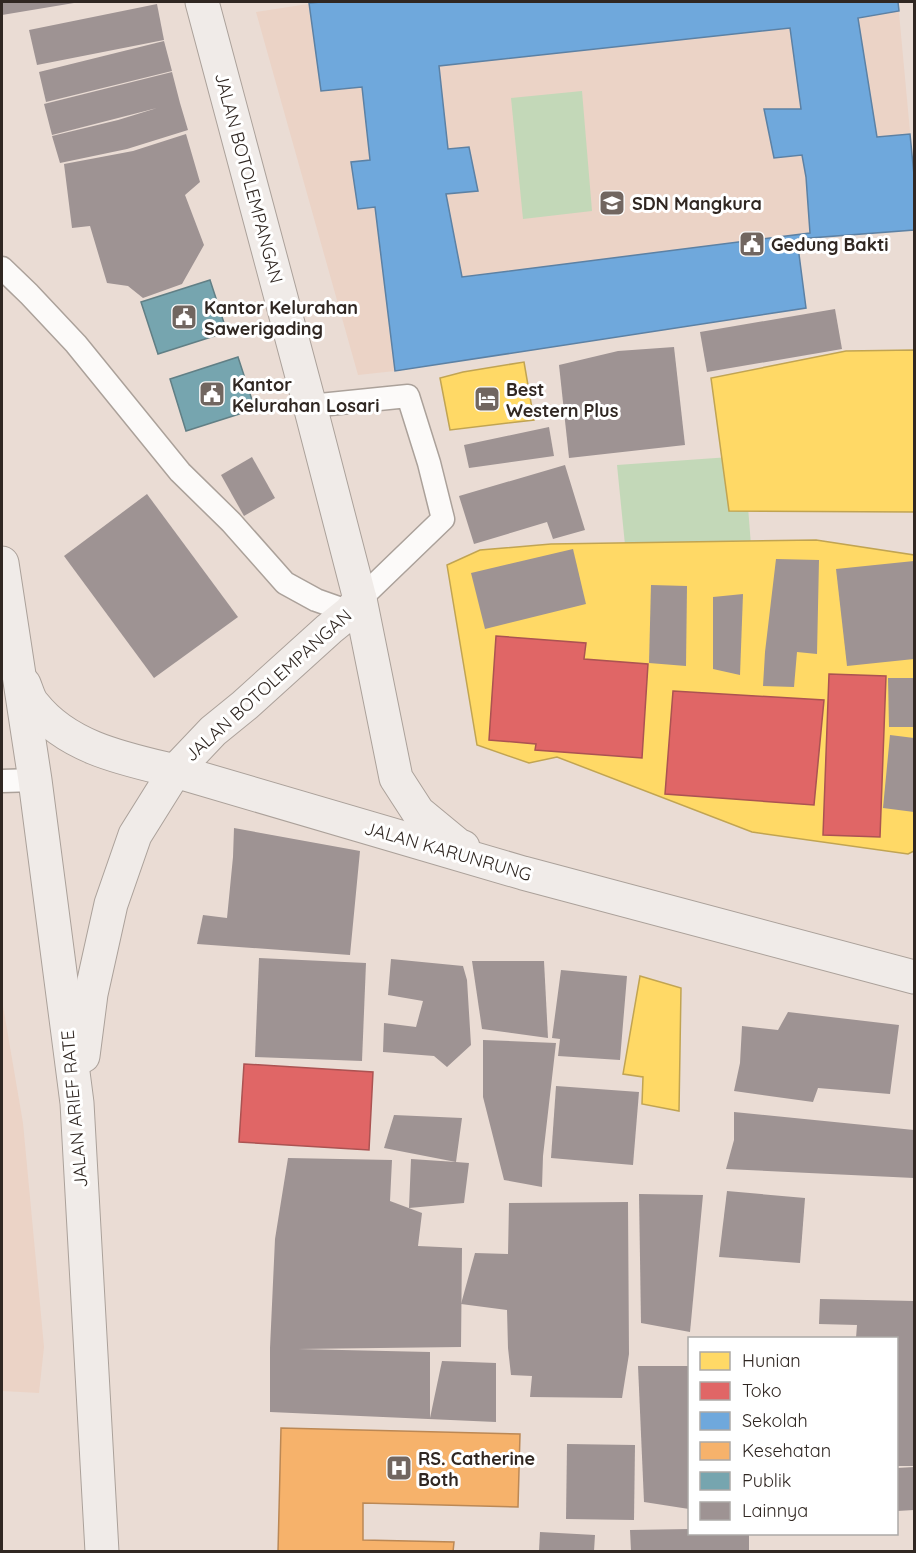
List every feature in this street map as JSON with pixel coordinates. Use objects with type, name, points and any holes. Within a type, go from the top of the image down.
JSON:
[{"type":"main road","name":"JALAN BOTOLEMPANGAN","points":[[202,2],[310,406],[396,778],[418,813],[458,845],[523,873]]},
{"type":"main road","points":[[2,563],[17,669]]},
{"type":"main road","name":"JALAN BOTOLEMPANGAN","points":[[77,1103],[91,994],[111,904],[135,835],[175,771],[213,731],[355,606]]},
{"type":"main road","name":"JALAN KARUNRUNG","points":[[17,669],[32,704],[50,722],[82,743],[123,759],[175,771],[523,873],[915,977]]},
{"type":"main road","name":"JALAN ARIEF RATE","points":[[17,669],[35,780],[77,1103],[102,1551]]},
{"type":"lane","points":[[2,268],[76,344],[180,472],[231,522],[285,583],[316,600],[355,606],[443,519],[429,463],[408,396],[310,406]]},
{"type":"lane","points":[[2,781],[35,780]]},
{"type":"shaded area","name":"SDN Mangkura","points":[[321,2],[898,2],[914,175],[914,230],[797,239],[806,308],[358,375],[256,12]]},
{"type":"shaded area","points":[[2,1000],[23,1123],[44,1347],[39,1393],[2,1391]]},
{"type":"green space","points":[[582,91],[592,211],[523,219],[511,98]]},
{"type":"green space","points":[[744,456],[752,558],[626,555],[617,465]]},
{"type":"building: Hunian","points":[[914,350],[914,512],[729,511],[711,378],[846,351]]},
{"type":"building: Hunian","name":"Best Western Plus","points":[[524,362],[534,420],[450,430],[440,378]]},
{"type":"building: Hunian","points":[[816,540],[914,555],[914,851],[908,854],[752,832],[557,757],[529,763],[477,745],[447,565],[480,550],[551,544]]},
{"type":"building: Hunian","points":[[640,976],[681,988],[679,1111],[642,1104],[643,1077],[623,1074]]},
{"type":"building: Toko","points":[[496,636],[586,643],[584,659],[648,664],[642,758],[535,750],[536,744],[489,740]]},
{"type":"building: Toko","points":[[829,674],[886,676],[880,837],[823,835]]},
{"type":"building: Toko","points":[[673,691],[824,700],[814,805],[665,794]]},
{"type":"building: Toko","points":[[244,1064],[373,1072],[369,1150],[239,1142]]},
{"type":"building: Sekolah","points":[[898,2],[899,11],[858,18],[877,137],[910,134],[914,175],[914,230],[797,239],[806,308],[395,371],[375,207],[358,209],[351,162],[370,160],[362,87],[321,91],[309,3]],"holes":[[[790,28],[801,109],[764,109],[774,158],[802,155],[810,233],[462,277],[446,194],[478,191],[469,147],[448,149],[439,66]]]},
{"type":"building: Kesehatan","name":"RS. Catherine Both","points":[[281,1428],[520,1434],[518,1507],[363,1503],[363,1540],[454,1542],[453,1552],[278,1552]]},
{"type":"building: Publik","name":"Kantor Kelurahan Sawerigading","points":[[210,280],[227,332],[158,354],[141,302]]},
{"type":"building: Publik","name":"Kantor Kelurahan Losari","points":[[238,357],[255,409],[186,431],[170,379]]},
{"type":"building: Lainnya","points":[[2,2],[74,2],[74,3],[2,15]]},
{"type":"building: Lainnya","points":[[157,4],[164,40],[37,65],[29,30]]},
{"type":"building: Lainnya","points":[[164,41],[172,71],[46,102],[39,72]]},
{"type":"building: Lainnya","points":[[172,72],[188,130],[127,149],[60,163],[52,136],[157,108],[52,135],[44,104]]},
{"type":"building: Lainnya","points":[[186,134],[200,182],[185,195],[204,245],[182,284],[143,298],[128,286],[107,283],[90,226],[72,228],[64,164],[133,151]]},
{"type":"building: Lainnya","points":[[835,309],[842,349],[707,372],[700,332]]},
{"type":"building: Lainnya","points":[[674,347],[685,445],[569,458],[559,365],[618,351]]},
{"type":"building: Lainnya","points":[[549,427],[554,456],[469,468],[464,445]]},
{"type":"building: Lainnya","points":[[252,457],[275,498],[244,516],[221,475]]},
{"type":"building: Lainnya","points":[[565,465],[585,530],[553,539],[547,522],[474,544],[459,496]]},
{"type":"building: Lainnya","points":[[147,494],[238,617],[154,678],[64,556]]},
{"type":"building: Lainnya","points":[[573,549],[586,604],[485,629],[471,573]]},
{"type":"building: Lainnya","points":[[776,559],[819,560],[817,654],[797,652],[794,687],[763,686]]},
{"type":"building: Lainnya","points":[[914,561],[914,659],[847,666],[836,569]]},
{"type":"building: Lainnya","points":[[651,585],[687,586],[686,666],[649,663]]},
{"type":"building: Lainnya","points":[[743,594],[740,675],[713,669],[713,597]]},
{"type":"building: Lainnya","points":[[888,678],[914,678],[914,727],[889,727]]},
{"type":"building: Lainnya","points":[[890,735],[914,738],[914,812],[883,808]]},
{"type":"building: Lainnya","points":[[234,828],[360,851],[350,955],[197,944],[203,915],[227,918]]},
{"type":"building: Lainnya","points":[[259,958],[366,963],[362,1061],[255,1057]]},
{"type":"building: Lainnya","points":[[391,959],[463,966],[467,980],[471,1045],[447,1067],[434,1056],[383,1052],[384,1023],[416,1027],[423,1001],[388,995]]},
{"type":"building: Lainnya","points":[[472,961],[544,961],[548,1038],[482,1029]]},
{"type":"building: Lainnya","points":[[561,970],[627,976],[620,1060],[558,1056],[560,1039],[552,1038]]},
{"type":"building: Lainnya","points":[[788,1012],[899,1025],[890,1094],[818,1088],[813,1102],[734,1091],[740,1063],[742,1026],[778,1030]]},
{"type":"building: Lainnya","points":[[483,1040],[556,1043],[543,1156],[542,1187],[504,1180],[483,1097]]},
{"type":"building: Lainnya","points":[[556,1086],[639,1092],[633,1165],[551,1158]]},
{"type":"building: Lainnya","points":[[734,1112],[914,1130],[914,1178],[726,1169],[734,1140]]},
{"type":"building: Lainnya","points":[[394,1115],[462,1118],[456,1162],[384,1148]]},
{"type":"building: Lainnya","points":[[288,1158],[392,1160],[390,1201],[422,1213],[418,1246],[462,1248],[461,1347],[298,1349],[430,1352],[430,1418],[442,1361],[496,1363],[496,1422],[270,1412],[270,1348],[275,1239]]},
{"type":"building: Lainnya","points":[[411,1159],[469,1163],[464,1203],[409,1208]]},
{"type":"building: Lainnya","points":[[727,1191],[805,1198],[800,1263],[719,1257]]},
{"type":"building: Lainnya","points":[[639,1194],[703,1195],[690,1332],[641,1323]]},
{"type":"building: Lainnya","points":[[628,1202],[629,1354],[622,1398],[530,1397],[532,1376],[511,1375],[507,1310],[461,1304],[475,1253],[508,1254],[509,1203]]},
{"type":"building: Lainnya","points":[[820,1299],[914,1301],[914,1466],[898,1466],[898,1337],[856,1337],[857,1325],[819,1324]]},
{"type":"building: Lainnya","points":[[638,1366],[688,1366],[688,1509],[644,1502]]},
{"type":"building: Lainnya","points":[[567,1444],[635,1445],[634,1520],[566,1519]]},
{"type":"building: Lainnya","points":[[914,1467],[914,1510],[898,1511],[898,1468]]},
{"type":"building: Lainnya","points":[[688,1529],[688,1535],[749,1535],[749,1551],[631,1551],[630,1530]]},
{"type":"building: Lainnya","points":[[540,1532],[595,1535],[594,1551],[539,1551]]},
{"type":"place","name":"SDN Mangkura","points":[[612,203]]},
{"type":"place","name":"Gedung Bakti","points":[[752,244]]},
{"type":"place","name":"Kantor Kelurahan Sawerigading","points":[[184,317]]},
{"type":"place","name":"Kantor Kelurahan Losari","points":[[212,394]]},
{"type":"place","name":"Best Western Plus","points":[[487,399]]},
{"type":"place","name":"RS. Catherine Both","points":[[399,1468]]}]
